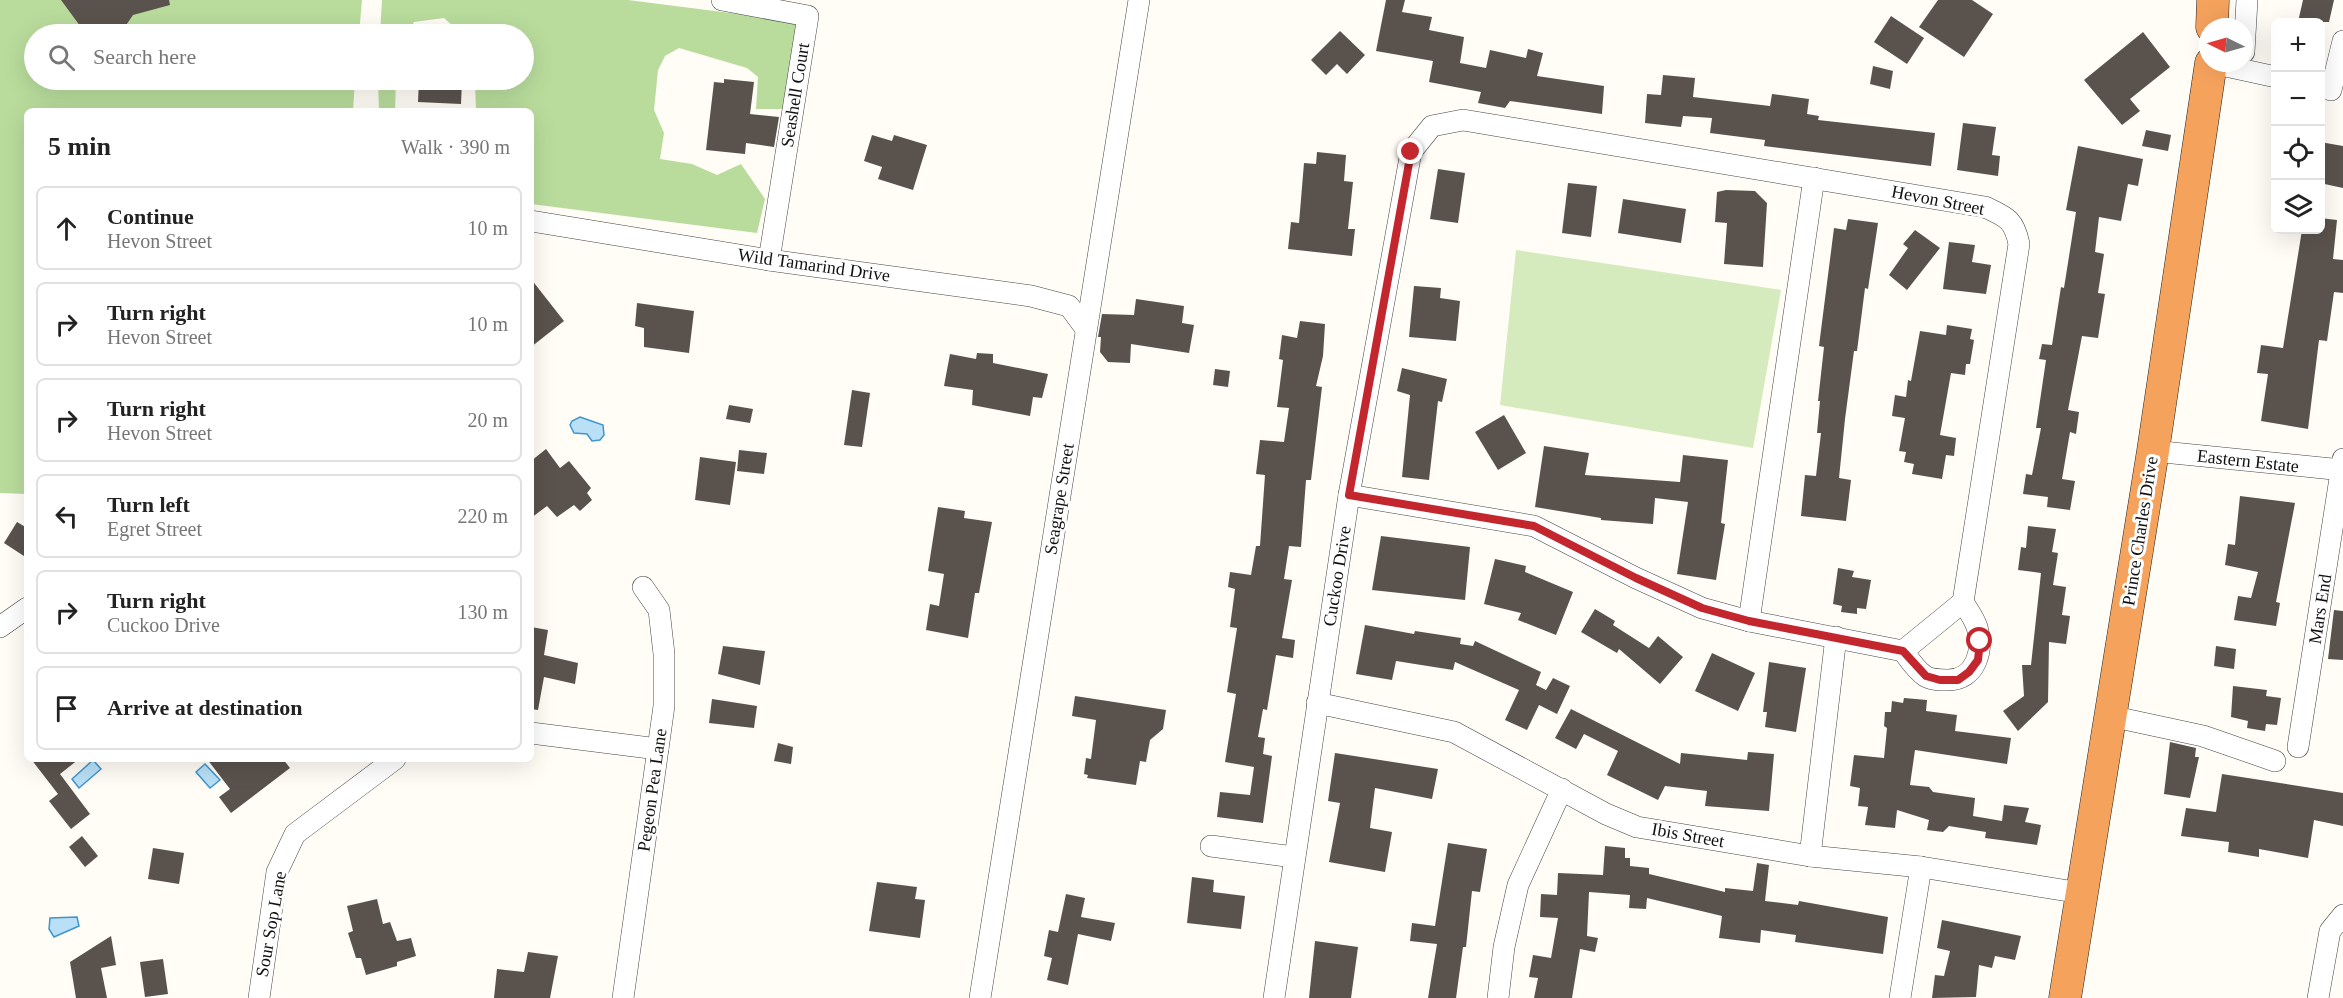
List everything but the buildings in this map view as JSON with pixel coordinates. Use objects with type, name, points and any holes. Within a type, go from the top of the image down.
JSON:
[{"type":"highway","points":[[2212,18],[2213,0]]},
{"type":"highway","name":"Prince Charles Drive","points":[[2065,998],[2153,451],[2210,72]]},
{"type":"street","name":"Seashell Court","points":[[722,0],[808,16],[769,260]]},
{"type":"street","name":"Seagrape Street","points":[[980,998],[1139,0]]},
{"type":"street","points":[[2246,18],[2247,0]]},
{"type":"street","points":[[2332,90],[2343,41]]},
{"type":"street","points":[[2253,66],[2271,75]]},
{"type":"street","name":"Hevon Street","points":[[1432,126],[1463,120],[1984,207],[2004,216],[2015,226],[2019,244],[1963,602]]},
{"type":"street","name":"Cuckoo Drive","points":[[1274,998],[1349,495],[1411,152],[1432,126]]},
{"type":"street","points":[[1749,621],[1814,178]]},
{"type":"street","name":"Wild Tamarind Drive","points":[[534,221],[769,260],[1031,296],[1069,306],[1086,329]]},
{"type":"street","name":"Eastern Estate","points":[[2153,451],[2342,466]]},
{"type":"street","name":"Mars End","points":[[2298,747],[2342,466]]},
{"type":"street","points":[[1349,495],[1534,526],[1636,578],[1702,608],[1749,621],[1903,651],[1926,676],[1958,680],[1969,672],[1978,660],[1980,641],[1977,625],[1963,602],[1903,651]]},
{"type":"street","name":"Pegeon Pea Lane","points":[[623,998],[664,706],[664,654],[659,610],[643,587]]},
{"type":"street","points":[[0,627],[24,610]]},
{"type":"street","points":[[1810,856],[1836,638]]},
{"type":"street","name":"Ibis Street","points":[[1317,703],[1454,732],[1606,814],[1637,827],[1810,856],[1921,867],[2081,894]]},
{"type":"street","points":[[2110,716],[2203,736],[2275,761]]},
{"type":"street","points":[[534,733],[658,750]]},
{"type":"street","name":"Sour Sop Lane","points":[[259,998],[278,872],[295,834],[391,762]]},
{"type":"street","points":[[1498,998],[1504,947],[1518,885],[1562,789]]},
{"type":"street","points":[[1211,846],[1294,857]]},
{"type":"street","points":[[1900,998],[1921,867]]},
{"type":"street","points":[[2318,998],[2330,931],[2343,915]]},
{"type":"green space","points":[[0,0],[362,0],[360,24],[24,24],[24,90],[354,90],[353,108],[24,108],[24,494],[0,493]]},
{"type":"green space","points":[[382,0],[628,0],[801,22],[783,109],[756,109],[758,77],[747,68],[679,48],[665,56],[658,70],[654,110],[664,133],[660,159],[692,164],[717,175],[741,164],[765,199],[757,233],[534,204],[534,108],[476,108],[475,90],[534,90],[534,24],[451,24],[444,18],[413,24],[381,24]]},
{"type":"green space","points":[[378,90],[396,90],[395,108],[379,108]]},
{"type":"green space","points":[[1516,250],[1781,290],[1753,448],[1500,405]]},
{"type":"water","points":[[580,417],[603,425],[604,435],[600,440],[592,441],[587,434],[574,433],[570,425],[572,421]]},
{"type":"water","points":[[91,762],[95,762],[101,769],[79,788],[72,779]]},
{"type":"water","points":[[205,764],[220,780],[210,788],[196,772]]},
{"type":"water","points":[[77,917],[79,926],[54,937],[49,929],[50,918]]},
{"type":"route","points":[[1411,152],[1349,495],[1534,526],[1636,578],[1702,608],[1749,621],[1903,651],[1926,676],[1940,680],[1958,680],[1969,672],[1978,660],[1980,641]]}]
